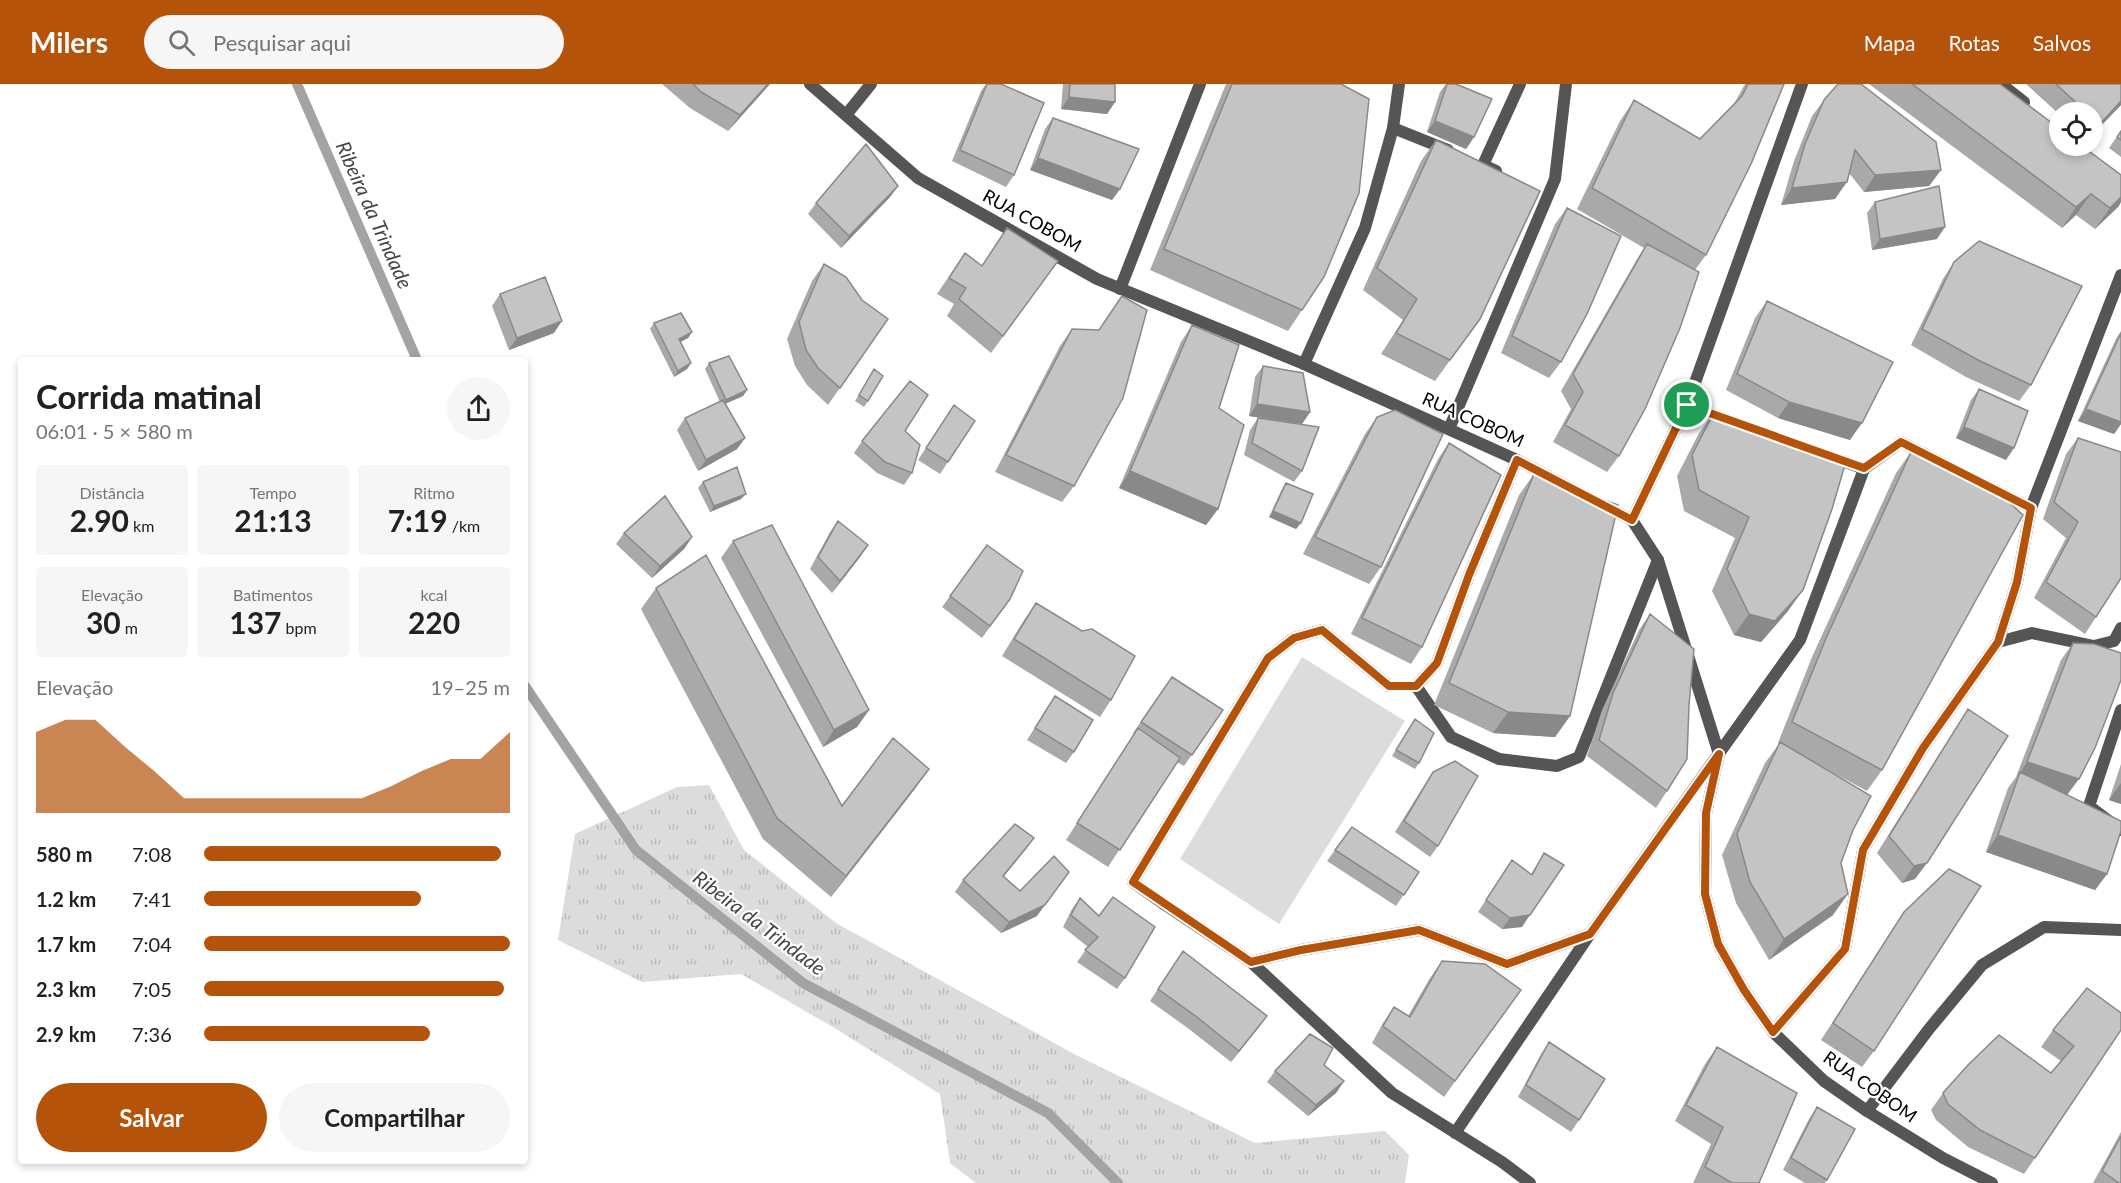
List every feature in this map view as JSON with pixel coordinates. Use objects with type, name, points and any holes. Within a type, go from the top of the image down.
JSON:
[{"type":"street","name":"RUA COBOM","points":[[810,84],[918,178],[1097,279],[1304,364],[1449,429],[1517,460],[1632,520],[1658,560],[1719,754],[1706,813],[1705,894],[1718,944],[1744,990],[1773,1032],[1824,1081],[1867,1111],[1943,1158],[1992,1183]]},
{"type":"street","points":[[846,115],[871,84]]},
{"type":"street","points":[[1120,289],[1200,84]]},
{"type":"street","points":[[1304,364],[1365,228],[1393,128],[1400,84]]},
{"type":"street","points":[[1473,161],[1520,84]]},
{"type":"street","points":[[1449,429],[1544,193],[1555,179],[1566,84]]},
{"type":"street","points":[[1632,520],[1687,405],[1802,84]]},
{"type":"street","points":[[2001,84],[2034,111]]},
{"type":"street","points":[[1393,128],[1511,178]]},
{"type":"street","points":[[1773,1032],[1845,949],[1863,850],[1923,748],[1998,642],[2017,582],[2031,508],[2121,275]]},
{"type":"street","points":[[1687,405],[1742,425]]},
{"type":"street","points":[[1455,1133],[1590,934],[1800,640],[1864,468],[1901,442],[2031,508]]},
{"type":"street","points":[[1820,453],[1864,468]]},
{"type":"street","points":[[1517,460],[1469,575],[1437,663],[1416,686],[1389,686],[1322,630],[1294,638],[1268,658],[1133,882],[1251,962],[1392,1093],[1502,1162],[1530,1183]]},
{"type":"street","points":[[1416,686],[1450,737],[1498,759],[1557,766],[1579,757],[1658,560]]},
{"type":"street","points":[[1998,642],[2032,633],[2094,646],[2118,645],[2121,628]]},
{"type":"street","points":[[2121,710],[2089,806],[2121,830]]},
{"type":"street","points":[[1867,1111],[1929,1029],[1982,965],[2044,927],[2121,930]]},
{"type":"street","points":[[1251,962],[1301,950],[1419,930],[1507,964],[1590,934]]},
{"type":"green space","points":[[1302,657],[1405,721],[1279,924],[1180,859]]},
{"type":"green space","points":[[709,785],[744,850],[836,923],[1076,1055],[1255,1143],[1385,1131],[1409,1155],[1405,1183],[976,1183],[950,1163],[940,1094],[838,1030],[741,974],[642,982],[558,940],[575,834],[677,787]]},
{"type":"building","points":[[693,84],[768,84],[740,115],[701,92]]},
{"type":"building","points":[[987,84],[1001,84],[1044,103],[1014,175],[960,150]]},
{"type":"building","points":[[1070,84],[1115,84],[1115,102],[1069,97]]},
{"type":"building","points":[[1232,84],[1341,84],[1369,99],[1359,193],[1324,277],[1302,310],[1164,249]]},
{"type":"building","points":[[1447,84],[1456,84],[1492,99],[1474,137],[1435,121]]},
{"type":"building","points":[[1748,84],[1784,84],[1751,164],[1706,255],[1592,188],[1634,100],[1700,139],[1742,96]]},
{"type":"building","points":[[1838,84],[1861,84],[1936,142],[1941,170],[1875,175],[1855,150],[1847,182],[1792,188],[1805,144],[1824,100]]},
{"type":"building","points":[[1912,84],[2000,84],[2049,121],[2049,156],[2095,156],[2121,175],[2121,197],[2110,208],[2091,194],[2076,207]]},
{"type":"building","points":[[2056,84],[2121,84],[2121,101],[2103,121],[2103,102],[2075,102]]},
{"type":"building","points":[[1053,118],[1139,149],[1120,189],[1038,158]]},
{"type":"building","points":[[1436,140],[1540,191],[1480,319],[1450,360],[1396,333],[1417,299],[1377,268]]},
{"type":"building","points":[[866,144],[898,186],[849,236],[816,203]]},
{"type":"building","points":[[1939,186],[1945,227],[1880,239],[1875,202]]},
{"type":"building","points":[[1567,208],[1621,236],[1587,314],[1561,362],[1512,336]]},
{"type":"building","points":[[1007,228],[1058,261],[1003,336],[959,299],[966,288],[949,278],[965,253],[982,266]]},
{"type":"building","points":[[1979,241],[2082,286],[2031,385],[1978,360],[1922,329],[1954,262]]},
{"type":"building","points":[[1647,244],[1699,272],[1680,328],[1645,409],[1619,456],[1565,425],[1583,392],[1573,374]]},
{"type":"building","points":[[824,264],[846,277],[862,300],[888,319],[840,388],[818,368],[806,350],[799,322]]},
{"type":"building","points":[[545,277],[562,321],[517,338],[500,294]]},
{"type":"building","points":[[1122,296],[1147,310],[1123,398],[1074,486],[1006,455],[1072,329],[1099,330]]},
{"type":"building","points":[[1767,301],[1893,362],[1862,423],[1789,402],[1737,374]]},
{"type":"building","points":[[681,313],[692,332],[679,339],[691,363],[678,371],[654,323]]},
{"type":"building","points":[[1192,325],[1239,345],[1219,408],[1244,425],[1218,509],[1130,471]]},
{"type":"building","points":[[2121,333],[2121,422],[2086,409]]},
{"type":"building","points":[[729,356],[747,390],[726,400],[709,363]]},
{"type":"building","points":[[1263,366],[1303,373],[1310,412],[1257,404]]},
{"type":"building","points":[[874,369],[883,376],[868,401],[859,395]]},
{"type":"building","points":[[910,381],[928,395],[905,431],[920,445],[912,473],[885,462],[862,441]]},
{"type":"building","points":[[1979,389],[2028,411],[2014,448],[1964,427]]},
{"type":"building","points":[[723,400],[745,438],[706,460],[685,418]]},
{"type":"building","points":[[954,405],[975,421],[948,462],[926,448]]},
{"type":"building","points":[[1395,410],[1443,434],[1381,567],[1315,537],[1377,417]]},
{"type":"building","points":[[1714,412],[1847,458],[1832,509],[1803,590],[1775,621],[1749,614],[1727,569],[1749,517],[1699,490],[1692,455]]},
{"type":"building","points":[[1258,418],[1319,427],[1302,471],[1252,443]]},
{"type":"building","points":[[2078,438],[2121,452],[2121,578],[2096,617],[2046,582],[2078,522],[2054,502]]},
{"type":"building","points":[[1449,443],[1501,475],[1422,647],[1362,618]]},
{"type":"building","points":[[1911,452],[1959,467],[1991,486],[2023,515],[1882,770],[1792,722],[1827,636]]},
{"type":"building","points":[[737,467],[746,494],[714,506],[703,482]]},
{"type":"building","points":[[1534,474],[1618,505],[1570,716],[1508,712],[1449,683]]},
{"type":"building","points":[[1286,483],[1313,494],[1301,523],[1273,511]]},
{"type":"building","points":[[665,496],[692,537],[660,566],[624,533]]},
{"type":"building","points":[[838,521],[868,545],[840,581],[818,557]]},
{"type":"building","points":[[772,525],[869,710],[834,730],[733,541]]},
{"type":"building","points":[[987,545],[1023,571],[1010,599],[990,626],[950,596]]},
{"type":"building","points":[[706,555],[842,806],[893,738],[929,769],[846,876],[777,818],[656,588]]},
{"type":"building","points":[[1036,603],[1082,631],[1092,629],[1135,656],[1111,700],[1014,639]]},
{"type":"building","points":[[1650,614],[1694,649],[1687,759],[1667,791],[1599,740],[1613,693]]},
{"type":"building","points":[[2073,643],[2094,644],[2121,653],[2121,680],[2095,748],[2079,779],[2027,762]]},
{"type":"building","points":[[1172,677],[1223,710],[1192,755],[1141,722]]},
{"type":"building","points":[[1055,696],[1093,720],[1074,752],[1035,728]]},
{"type":"building","points":[[1968,709],[2008,736],[1927,863],[1914,866],[1889,836]]},
{"type":"building","points":[[1415,719],[1434,733],[1419,763],[1396,750]]},
{"type":"building","points":[[1138,728],[1180,758],[1120,850],[1077,823]]},
{"type":"building","points":[[1780,742],[1871,796],[1853,830],[1841,863],[1848,894],[1784,939],[1750,882],[1737,834]]},
{"type":"building","points":[[1455,761],[1478,776],[1438,846],[1404,821],[1433,772]]},
{"type":"building","points":[[2020,772],[2121,821],[2121,831],[2107,874],[1998,835]]},
{"type":"building","points":[[1015,824],[1034,838],[1003,876],[1020,891],[1054,856],[1069,872],[1045,905],[1009,922],[963,880]]},
{"type":"building","points":[[1352,827],[1419,872],[1404,895],[1335,850]]},
{"type":"building","points":[[1544,853],[1564,865],[1530,915],[1510,918],[1486,900],[1512,860],[1532,875]]},
{"type":"building","points":[[1949,869],[1981,886],[1874,1051],[1833,1023],[1904,912]]},
{"type":"building","points":[[1113,897],[1155,927],[1125,978],[1085,950],[1098,937],[1071,915],[1080,898],[1099,916]]},
{"type":"building","points":[[1183,951],[1267,1016],[1239,1051],[1158,989]]},
{"type":"building","points":[[1442,961],[1485,964],[1521,990],[1455,1081],[1383,1026],[1394,1007],[1410,1017]]},
{"type":"building","points":[[2087,988],[2121,1013],[2121,1030],[2035,1158],[1980,1130],[1948,1104],[1943,1093],[1999,1035],[2051,1073],[2074,1046],[2053,1030]]},
{"type":"building","points":[[1310,1034],[1333,1048],[1324,1065],[1344,1081],[1316,1105],[1275,1071]]},
{"type":"building","points":[[1549,1042],[1605,1079],[1579,1120],[1526,1085]]},
{"type":"building","points":[[1717,1047],[1797,1093],[1759,1183],[1732,1183],[1705,1167],[1723,1127],[1686,1105]]},
{"type":"building","points":[[1817,1107],[1855,1129],[1827,1180],[1791,1158]]},
{"type":"building","points":[[2121,1136],[2121,1183],[2119,1183],[2102,1171]]},
{"type":"waterway","name":"Ribeira da Trindade","points":[[297,84],[416,357]]},
{"type":"waterway","name":"Ribeira da Trindade","points":[[528,690],[636,850],[803,983],[1048,1113],[1118,1183]]},
{"type":"route","points":[[1687,405],[1864,468],[1901,442],[2031,508],[2017,582],[1998,642],[1923,748],[1863,850],[1845,949],[1773,1032],[1744,990],[1718,944],[1705,894],[1706,813],[1719,754],[1590,934],[1507,964],[1419,930],[1301,950],[1251,962],[1133,882],[1268,658],[1294,638],[1322,630],[1389,686],[1416,686],[1437,663],[1469,575],[1517,460],[1632,520],[1687,405]]}]
